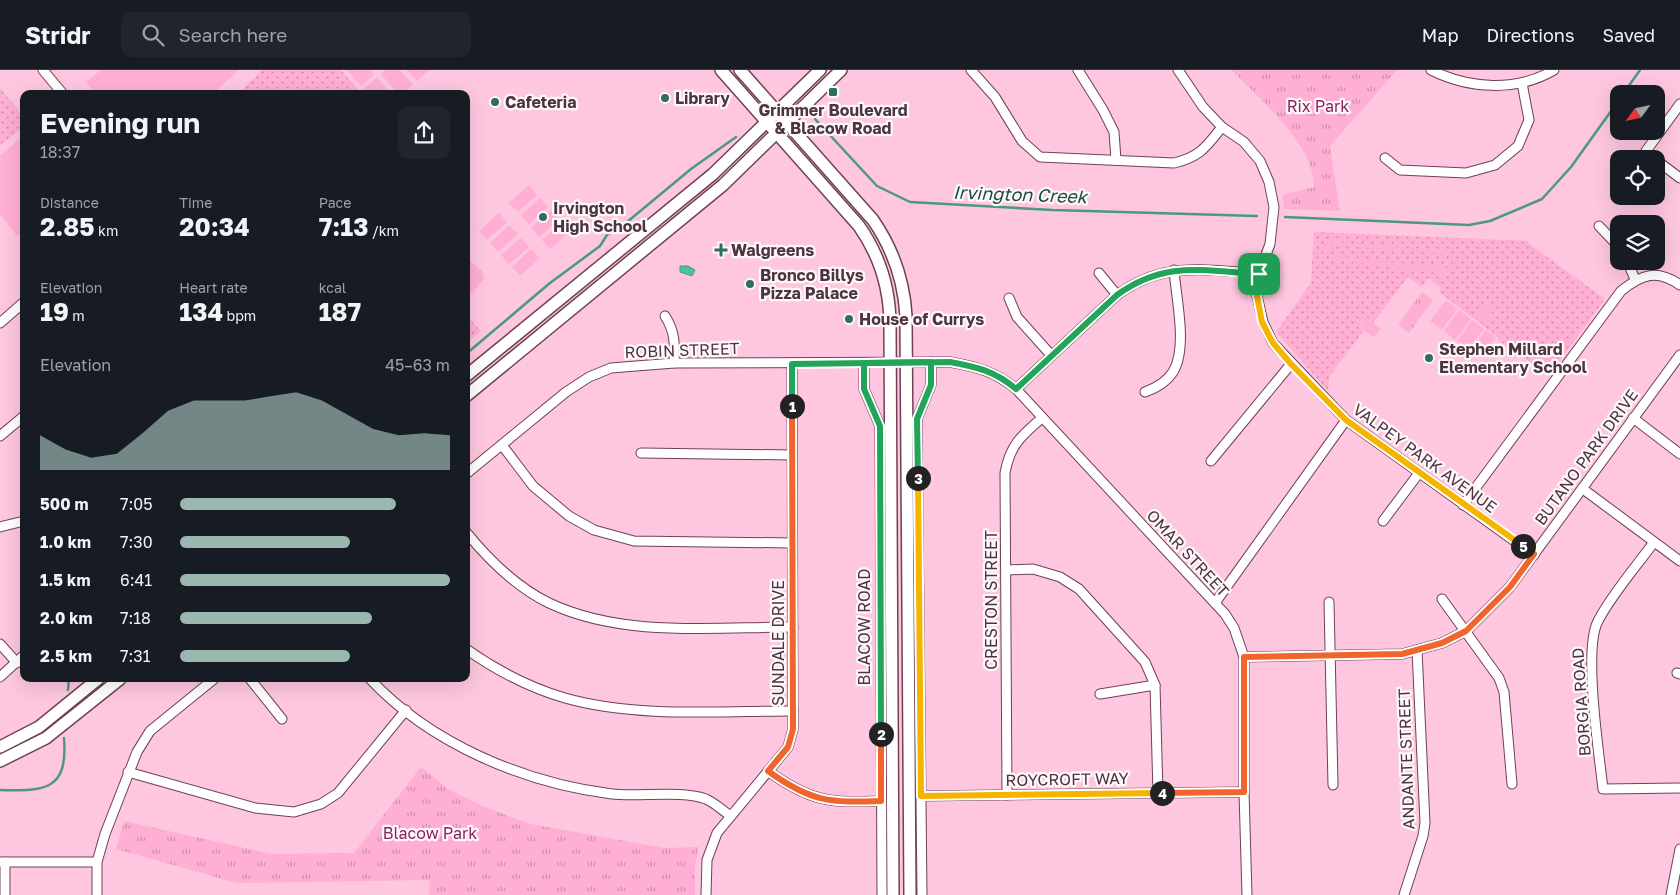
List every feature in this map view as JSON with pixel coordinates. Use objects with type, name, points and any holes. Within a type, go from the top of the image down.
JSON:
[{"type":"main road","name":"BLACOW ROAD","points":[[720,70],[853,219],[875,254],[884,275],[889,300],[891,363],[893,895]]},
{"type":"main road","points":[[740,70],[864,207],[890,248],[899,274],[904,299],[910,895]]},
{"type":"main road","points":[[470,373],[713,174],[820,70]]},
{"type":"main road","points":[[470,393],[723,185],[841,70]]},
{"type":"main road","points":[[0,747],[39,727],[94,682]]},
{"type":"main road","points":[[0,761],[25,751],[46,738],[116,682]]},
{"type":"street","points":[[43,70],[60,90]]},
{"type":"street","points":[[971,70],[995,97],[1022,140],[1040,157],[1174,164],[1190,160],[1201,153],[1222,127]]},
{"type":"street","points":[[1078,70],[1103,110],[1114,132],[1116,160]]},
{"type":"street","name":"VALPEY PARK AVENUE","points":[[1178,70],[1203,107],[1222,127],[1244,142],[1260,161],[1269,182],[1274,207],[1270,244],[1259,274],[1257,296],[1262,322],[1273,343],[1346,420],[1534,554]]},
{"type":"street","points":[[1431,70],[1447,78],[1486,86],[1522,83],[1554,70]]},
{"type":"street","points":[[1385,158],[1400,170],[1466,173],[1495,165],[1518,146],[1529,120],[1522,83]]},
{"type":"street","points":[[1647,150],[1680,104]]},
{"type":"street","points":[[1665,166],[1680,178]]},
{"type":"street","points":[[1599,226],[1610,238]]},
{"type":"street","points":[[1016,389],[1117,295],[1149,276],[1174,270],[1259,274]]},
{"type":"street","points":[[1145,392],[1161,385],[1172,373],[1179,358],[1180,344],[1174,270]]},
{"type":"street","points":[[1632,270],[1636,279]]},
{"type":"street","points":[[1099,273],[1117,295]]},
{"type":"street","points":[[1463,505],[1621,291],[1636,279],[1653,275],[1668,277],[1680,285]]},
{"type":"street","points":[[1008,298],[1017,317],[1051,355]]},
{"type":"street","points":[[0,323],[20,306]]},
{"type":"street","points":[[665,316],[671,325],[675,340],[674,362]]},
{"type":"street","name":"BUTANO PARK DRIVE","points":[[1244,657],[1402,654],[1442,643],[1466,631],[1510,587],[1680,355]]},
{"type":"street","name":"ROBIN STREET","points":[[470,471],[589,377],[611,368],[674,362],[905,363]]},
{"type":"street","points":[[922,895],[917,419],[931,385],[931,362]]},
{"type":"street","name":"OMAR STREET","points":[[905,363],[950,362],[974,366],[999,375],[1016,389],[1215,603],[1234,628],[1244,657],[1244,792],[1247,895]]},
{"type":"street","name":"BLACOW ROAD","points":[[864,363],[864,389],[880,426],[882,895]]},
{"type":"street","name":"SUNDALE DRIVE","points":[[706,895],[709,853],[717,833],[788,747],[793,729],[792,364]]},
{"type":"street","points":[[1211,461],[1291,364]]},
{"type":"street","name":"CRESTON STREET","points":[[1007,795],[1005,473],[1008,456],[1015,444],[1042,418]]},
{"type":"street","points":[[1633,418],[1680,454]]},
{"type":"street","points":[[0,436],[20,419]]},
{"type":"street","points":[[1215,603],[1346,420]]},
{"type":"street","points":[[502,445],[533,486],[568,516],[594,530],[634,541],[792,543]]},
{"type":"street","points":[[641,452],[792,456]]},
{"type":"street","points":[[1383,521],[1419,473]]},
{"type":"street","points":[[1583,489],[1680,561]]},
{"type":"street","points":[[0,527],[20,523]]},
{"type":"street","points":[[470,537],[478,547],[514,580],[549,603],[585,615],[634,627],[793,627]]},
{"type":"street","name":"BORGIA ROAD","points":[[1654,542],[1597,622],[1592,640],[1591,669],[1603,789],[1680,788]]},
{"type":"street","points":[[1006,570],[1033,569],[1060,578],[1079,589],[1145,662],[1155,685],[1158,793]]},
{"type":"street","points":[[1442,599],[1500,678],[1504,692],[1512,784]]},
{"type":"street","points":[[1330,602],[1333,785]]},
{"type":"street","points":[[0,644],[17,663]]},
{"type":"street","name":"ANDANTE STREET","points":[[1404,895],[1423,836],[1425,823],[1417,650]]},
{"type":"street","points":[[470,651],[500,670],[536,688],[566,699],[639,710],[793,711]]},
{"type":"street","points":[[0,677],[20,660]]},
{"type":"street","points":[[97,895],[97,862],[105,834],[137,752],[150,731],[210,682]]},
{"type":"street","points":[[252,682],[282,718]]},
{"type":"street","points":[[373,682],[406,710],[453,742],[508,767],[551,782],[613,794],[696,796],[708,800],[731,816]]},
{"type":"street","points":[[1100,694],[1155,685]]},
{"type":"street","points":[[128,772],[255,808],[294,812],[321,804],[338,793],[406,710]]},
{"type":"street","points":[[768,771],[798,791],[815,797],[838,802],[881,801]]},
{"type":"street","name":"ROYCROFT WAY","points":[[921,796],[1244,792]]},
{"type":"street","points":[[1671,895],[1680,849]]},
{"type":"street","points":[[5,895],[3,862],[97,862]]},
{"type":"green space","points":[[101,70],[239,70],[216,90],[93,90],[86,82]]},
{"type":"green space","points":[[262,70],[341,70],[358,90],[242,90]]},
{"type":"green space","points":[[347,70],[370,70],[374,75],[361,86]]},
{"type":"green space","points":[[385,70],[400,70],[413,84],[406,90],[395,90],[381,74]]},
{"type":"green space","points":[[407,70],[429,70],[417,81]]},
{"type":"green space","name":"Rix Park","points":[[1232,70],[1397,70],[1330,146],[1340,211],[1284,209],[1282,195],[1314,187],[1312,171],[1305,154],[1284,123]]},
{"type":"green space","points":[[377,77],[388,90],[365,90]]},
{"type":"green space","points":[[0,88],[20,112],[20,130],[0,145]]},
{"type":"green space","points":[[20,138],[20,233],[17,236],[0,214],[0,156]]},
{"type":"green space","points":[[529,185],[537,195],[518,212],[509,203]]},
{"type":"green space","points":[[540,198],[548,207],[529,224],[521,215]]},
{"type":"green space","points":[[551,210],[559,219],[539,237],[531,228]]},
{"type":"green space","points":[[499,213],[507,222],[487,240],[479,231]]},
{"type":"green space","points":[[562,222],[570,231],[550,249],[542,240]]},
{"type":"green space","points":[[509,225],[518,234],[498,252],[490,243]]},
{"type":"green space","points":[[1314,232],[1529,241],[1528,243],[1605,299],[1549,375],[1498,340],[1499,338],[1439,292],[1441,288],[1428,278],[1422,287],[1408,277],[1373,323],[1365,316],[1361,321],[1359,327],[1363,332],[1329,377],[1328,391],[1276,332],[1311,283]]},
{"type":"green space","points":[[521,238],[529,247],[509,264],[501,255]]},
{"type":"green space","points":[[1332,242],[1449,251],[1457,260],[1457,264],[1453,270],[1445,274],[1336,260],[1323,253],[1323,247]],"holes":[[[1333,245],[1446,254],[1452,257],[1453,263],[1450,267],[1446,268],[1333,256],[1327,250]]]},
{"type":"green space","points":[[531,249],[540,258],[520,276],[512,267]]},
{"type":"green space","points":[[470,261],[482,271],[484,279],[470,295]]},
{"type":"green space","points":[[1422,292],[1433,300],[1409,333],[1398,325]]},
{"type":"green space","points":[[1446,300],[1457,309],[1442,330],[1430,321]]},
{"type":"green space","points":[[1486,300],[1492,313],[1487,326],[1476,317]]},
{"type":"green space","points":[[1459,310],[1471,319],[1455,340],[1444,331]]},
{"type":"green space","points":[[1364,316],[1381,329],[1374,337],[1360,328]]},
{"type":"green space","points":[[470,319],[481,331],[470,340]]},
{"type":"green space","points":[[1472,320],[1484,329],[1468,349],[1457,341]]},
{"type":"green space","points":[[1486,330],[1496,337],[1480,358],[1471,351]]},
{"type":"green space","points":[[1543,349],[1553,355],[1545,365],[1539,366],[1528,358],[1533,353]]},
{"type":"green space","name":"Blacow Park","points":[[421,767],[448,789],[480,805],[530,824],[664,848],[699,847],[695,865],[695,895],[429,895],[430,880],[237,883],[116,849],[124,821],[272,854],[354,853]]},
{"type":"water","points":[[680,266],[688,266],[695,270],[692,276],[680,272]]},
{"type":"waterway","name":"Irvington Creek","points":[[1629,85],[1640,70]]},
{"type":"waterway","name":"Irvington Creek","points":[[1285,217],[1469,225],[1490,221],[1542,199],[1571,167],[1610,113]]},
{"type":"waterway","name":"Irvington Creek","points":[[815,119],[877,186],[910,202],[1053,210],[1257,216]]},
{"type":"waterway","name":"Irvington Creek","points":[[470,351],[550,283],[600,246],[607,235],[621,227],[691,169],[736,137]]},
{"type":"waterway","name":"Irvington Creek","points":[[68,690],[69,682]]},
{"type":"waterway","name":"Irvington Creek","points":[[0,790],[30,790],[50,784],[57,778],[62,769],[64,738]]},
{"type":"place","name":"Grimmer Boulevard & Blacow Road","points":[[833,92]]},
{"type":"place","name":"Library","points":[[665,98]]},
{"type":"place","name":"Cafeteria","points":[[495,102]]},
{"type":"place","name":"Irvington High School","points":[[543,217]]},
{"type":"place","name":"Walgreens","points":[[721,250]]},
{"type":"place","name":"Bronco Billys Pizza Palace","points":[[750,284]]},
{"type":"place","name":"House of Currys","points":[[849,319]]},
{"type":"place","name":"Stephen Millard Elementary School","points":[[1429,358]]},
{"type":"route","points":[[1259,274],[1174,270],[1149,276],[1117,295],[1016,389],[999,375],[974,366],[950,362],[905,363],[864,363],[792,364],[793,729],[788,747],[768,771],[798,791],[815,797],[838,802],[881,801],[880,426],[864,389],[864,363],[931,362],[931,385],[917,419],[921,796],[1244,792],[1244,657],[1402,654],[1442,643],[1466,631],[1510,587],[1534,554],[1346,420],[1273,343],[1262,322],[1258,309],[1259,274]]}]
